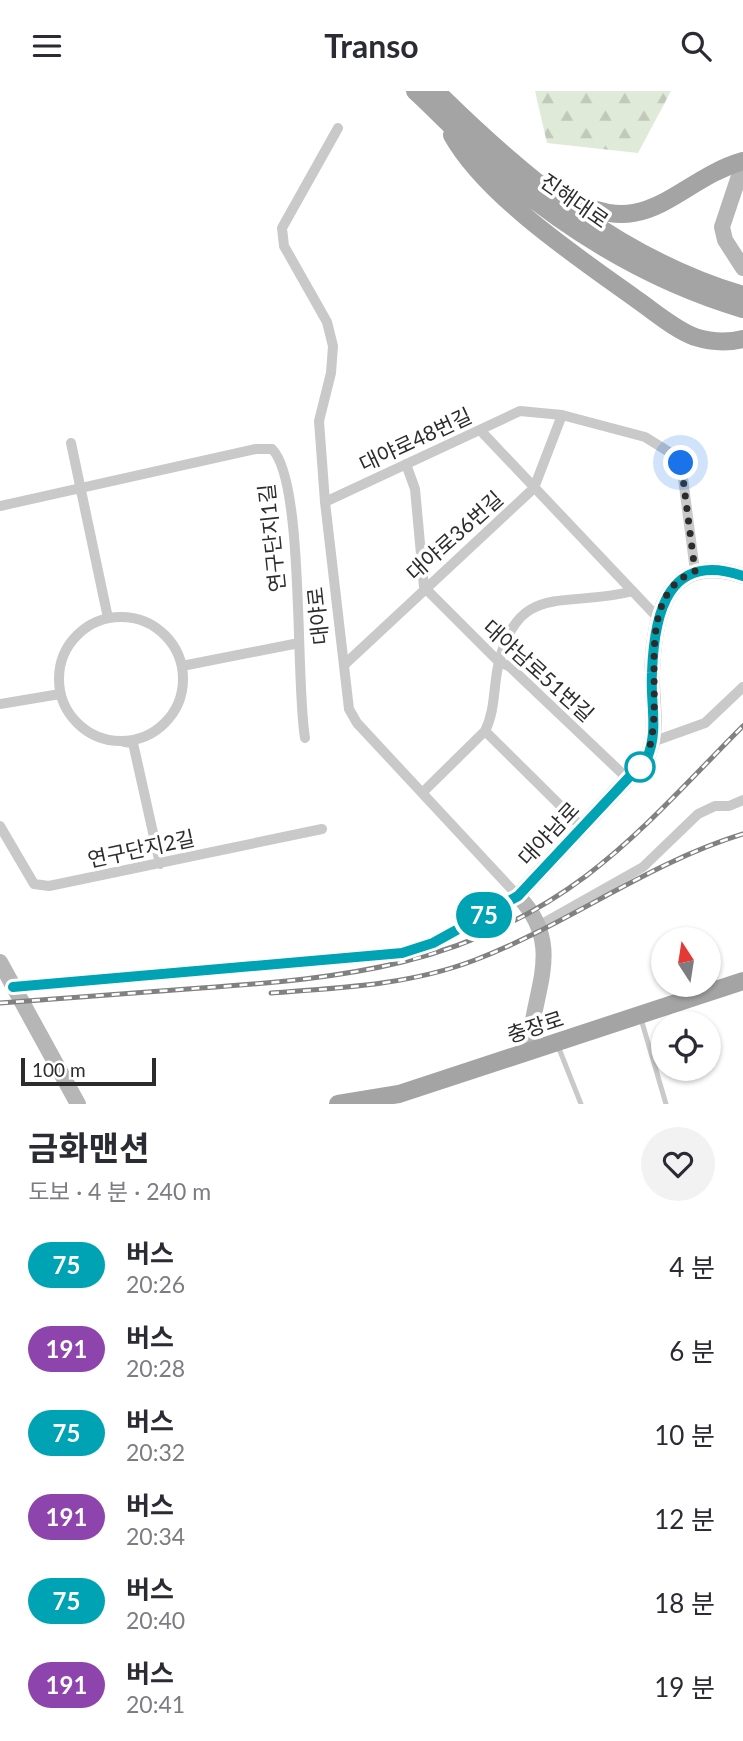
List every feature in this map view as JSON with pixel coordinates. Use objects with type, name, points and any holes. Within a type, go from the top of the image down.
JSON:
[{"type":"main road","name":"진해대로","points":[[415,91],[524,192],[597,244],[631,263],[740,301]]},
{"type":"main road","name":"진해대로","points":[[436,91],[504,156],[564,205],[604,232],[740,301]]},
{"type":"main road","points":[[441,115],[464,156],[525,214],[589,266],[687,334],[714,341],[743,339]]},
{"type":"main road","points":[[504,156],[577,202],[626,214],[663,205],[722,169],[743,163]]},
{"type":"main road","name":"충장로","points":[[338,1104],[399,1099],[529,1052],[743,981]]},
{"type":"street","name":"대야로","points":[[338,128],[282,228],[284,246],[327,322],[333,346],[331,373],[319,421],[325,502],[348,699],[354,719],[518,896],[540,925],[545,961],[531,1016],[529,1052]]},
{"type":"street","points":[[743,163],[722,227],[725,240],[743,268]]},
{"type":"street","name":"대야로48번길","points":[[325,502],[520,411],[562,415]]},
{"type":"street","points":[[562,415],[645,437],[674,455],[681,463],[695,571]]},
{"type":"street","name":"대야로36번길","points":[[344,664],[424,587],[534,488],[562,415]]},
{"type":"street","points":[[480,430],[659,619]]},
{"type":"street","points":[[71,443],[108,618]]},
{"type":"street","name":"연구단지1길","points":[[0,506],[256,449],[272,449],[280,456],[290,503],[305,738]]},
{"type":"street","points":[[406,464],[415,489],[424,587]]},
{"type":"street","points":[[743,576],[717,570],[695,571],[676,582],[667,594],[659,619],[652,673],[652,743],[705,723],[743,687]]},
{"type":"street","name":"대야남로51번길","points":[[424,587],[499,662],[509,666],[628,779]]},
{"type":"street","points":[[422,793],[485,731],[491,720],[499,662],[511,626],[534,605],[605,599],[633,591]]},
{"type":"street","points":[[124,742],[150,734],[171,717],[183,684],[182,666],[175,648],[155,628],[127,617],[108,618],[89,625],[68,647],[58,675],[60,694],[77,724],[99,737],[124,742],[133,743],[160,864]]},
{"type":"street","points":[[182,666],[299,643]]},
{"type":"street","points":[[0,704],[60,694]]},
{"type":"street","points":[[485,731],[582,827]]},
{"type":"street","name":"대야남로","points":[[13,987],[402,953],[433,943],[518,896],[647,758],[652,743]]},
{"type":"street","points":[[540,925],[643,867],[698,814],[715,806],[729,806],[743,800]]},
{"type":"street","name":"연구단지2길","points":[[0,826],[34,884],[49,886],[321,829]]},
{"type":"street","points":[[0,962],[78,1104]]},
{"type":"lane","points":[[640,1016],[666,1104]]},
{"type":"lane","points":[[556,1043],[581,1104]]},
{"type":"green space","points":[[535,91],[671,91],[638,153],[547,143]]},
{"type":"railway","points":[[0,1003],[305,979],[402,962],[449,948],[495,930],[541,906],[586,876],[647,823],[743,726]]},
{"type":"railway","points":[[271,993],[400,980],[475,960],[542,930],[674,861],[743,834]]},
{"type":"bus line","name":"75","points":[[13,987],[402,953],[433,943],[518,896],[647,758],[651,749],[654,720],[653,653],[667,594],[684,575],[695,571],[717,570],[743,576]]},
{"type":"route","points":[[640,767],[651,749],[653,734],[653,653],[659,619],[667,594],[676,582],[695,571],[681,463]]}]
